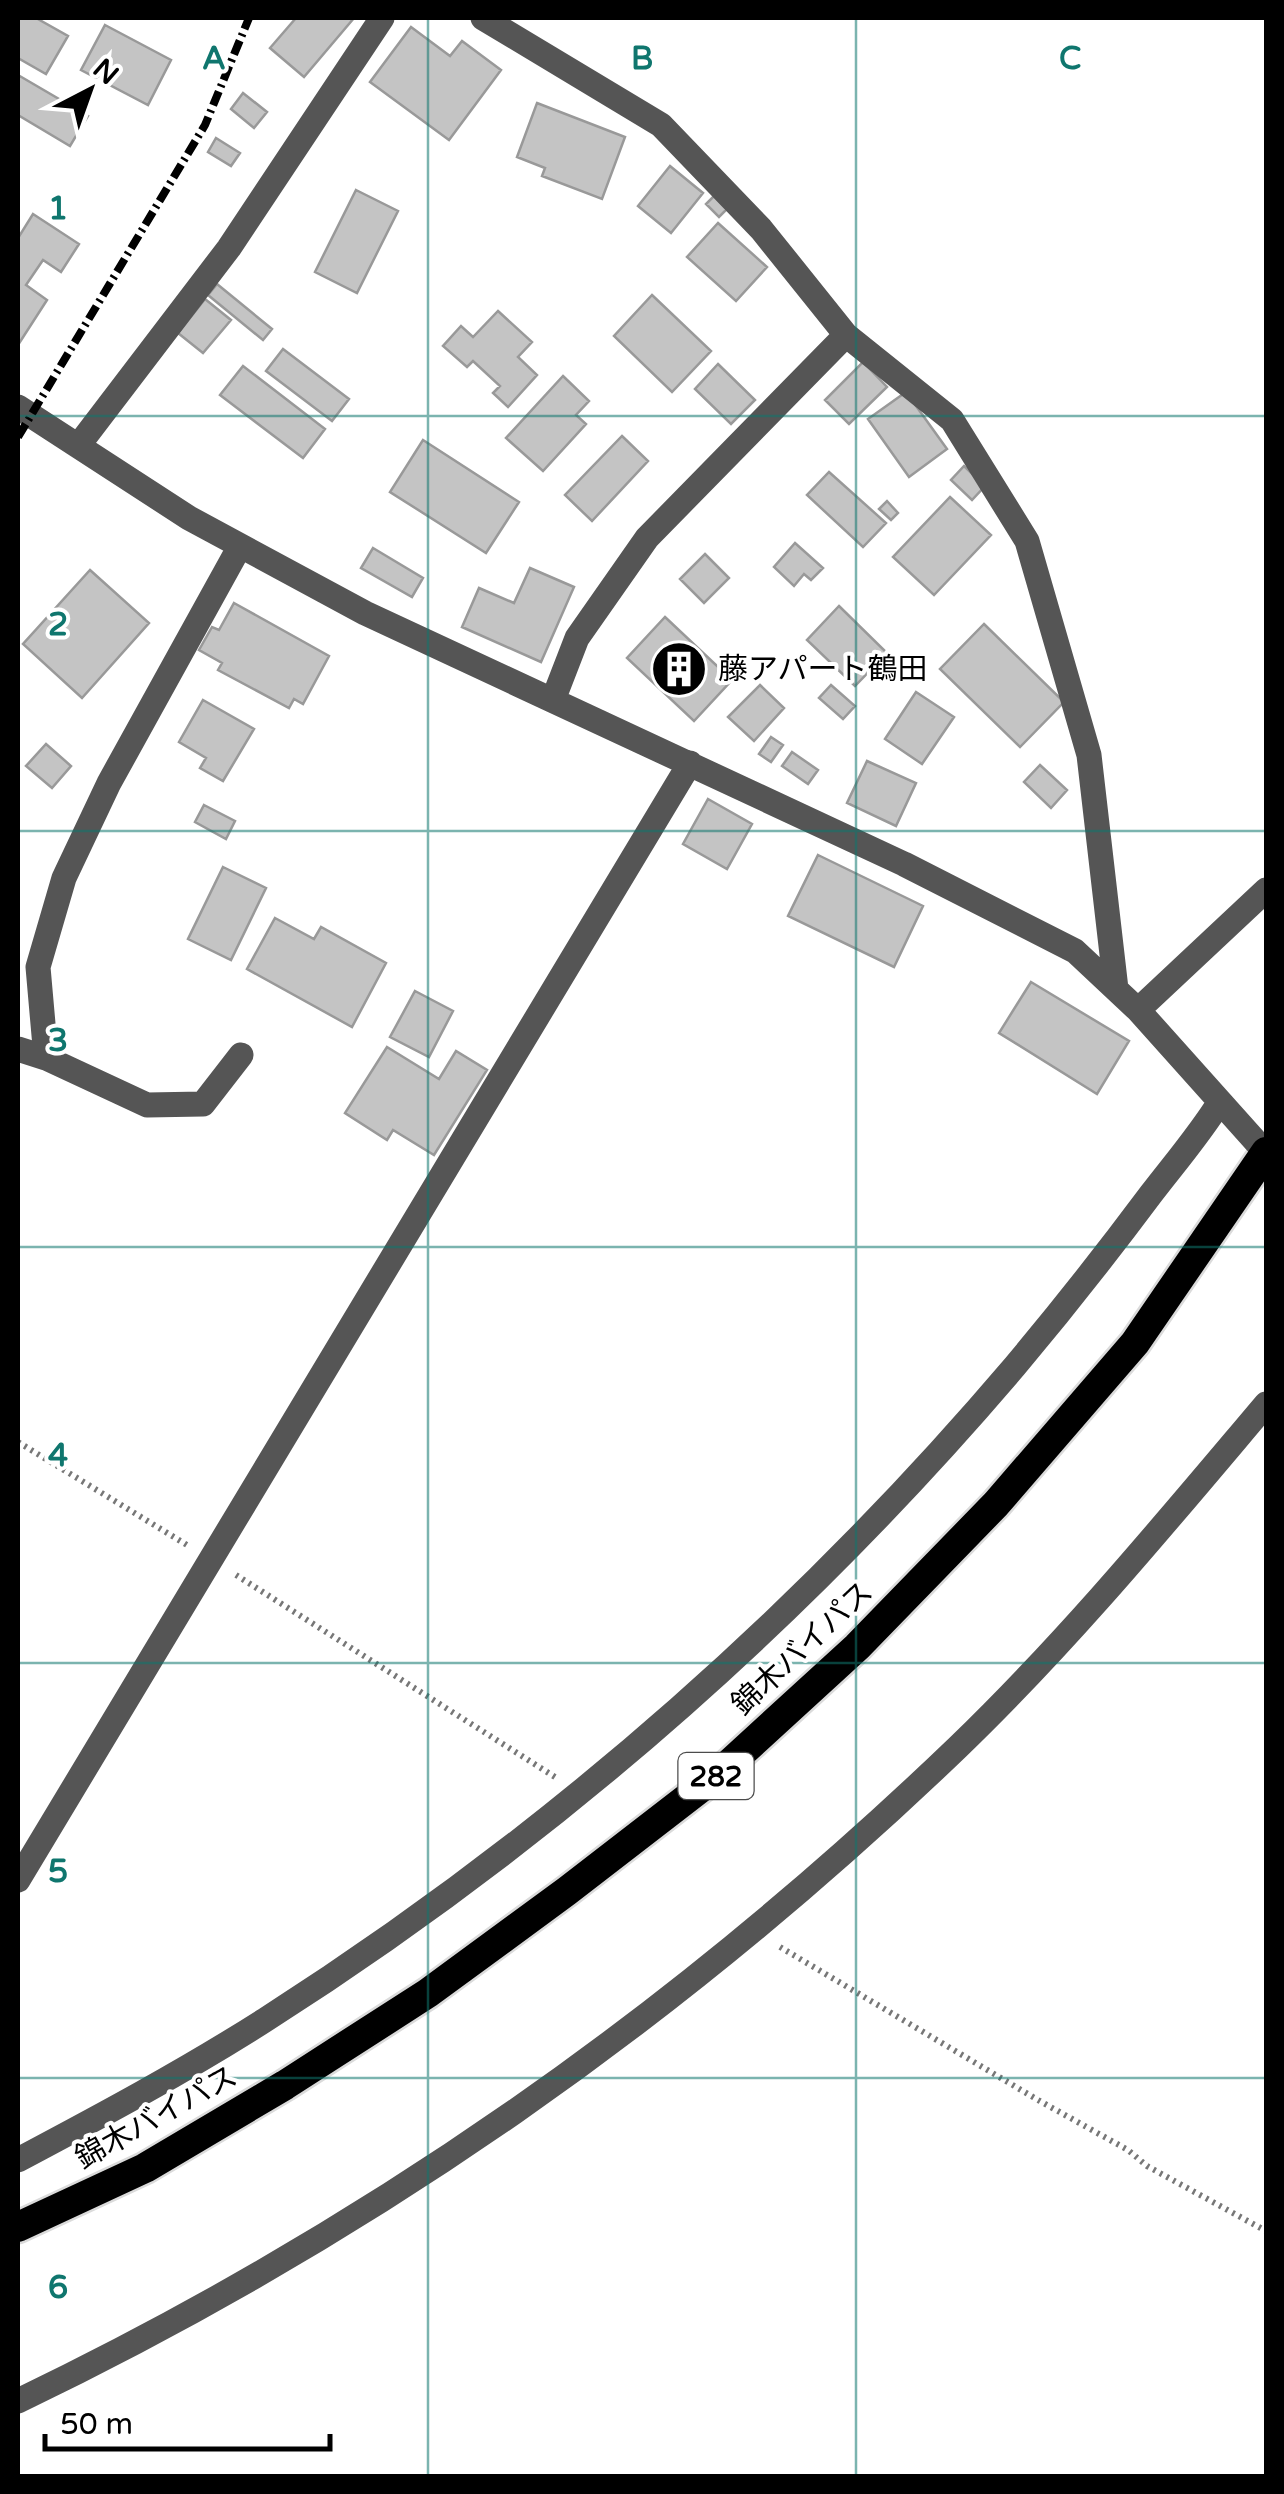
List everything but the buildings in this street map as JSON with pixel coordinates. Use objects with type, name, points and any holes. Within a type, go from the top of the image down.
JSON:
[{"type":"highway","name":"錦木バイパス","points":[[18,2227],[145,2168],[396,2014],[568,1891],[716,1776],[857,1648],[996,1504],[1135,1343],[1266,1153]]},
{"type":"street","points":[[78,446],[229,248],[382,18]]},
{"type":"street","points":[[484,18],[662,125],[761,229],[846,334],[952,420],[1027,541],[1088,755],[1116,989]]},
{"type":"street","points":[[553,700],[578,638],[647,538],[846,334]]},
{"type":"street","points":[[18,407],[189,518],[365,613],[904,864],[1075,951],[1138,1010],[1266,1153]]},
{"type":"street","points":[[46,1058],[38,967],[64,878],[108,783],[240,546]]},
{"type":"street","points":[[18,1880],[690,763]]},
{"type":"street","points":[[1138,1010],[1266,890]]},
{"type":"street","points":[[18,1049],[147,1105],[204,1104],[241,1055]]},
{"type":"street","points":[[18,2160],[128,2102],[278,2012],[397,1933],[534,1832],[672,1718],[808,1591],[944,1449],[1078,1292],[1218,1103]]},
{"type":"street","points":[[18,2401],[233,2290],[377,2205],[521,2110],[668,2002],[814,1880],[960,1745],[1104,1594],[1266,1404]]},
{"type":"path","points":[[18,1442],[580,1793]]},
{"type":"path","points":[[753,1930],[1128,2150],[1147,2166],[1266,2231]]},
{"type":"railway","points":[[18,437],[205,125],[249,18]]},
{"type":"place","name":"藤アパート鶴田","points":[[679,669]]}]
